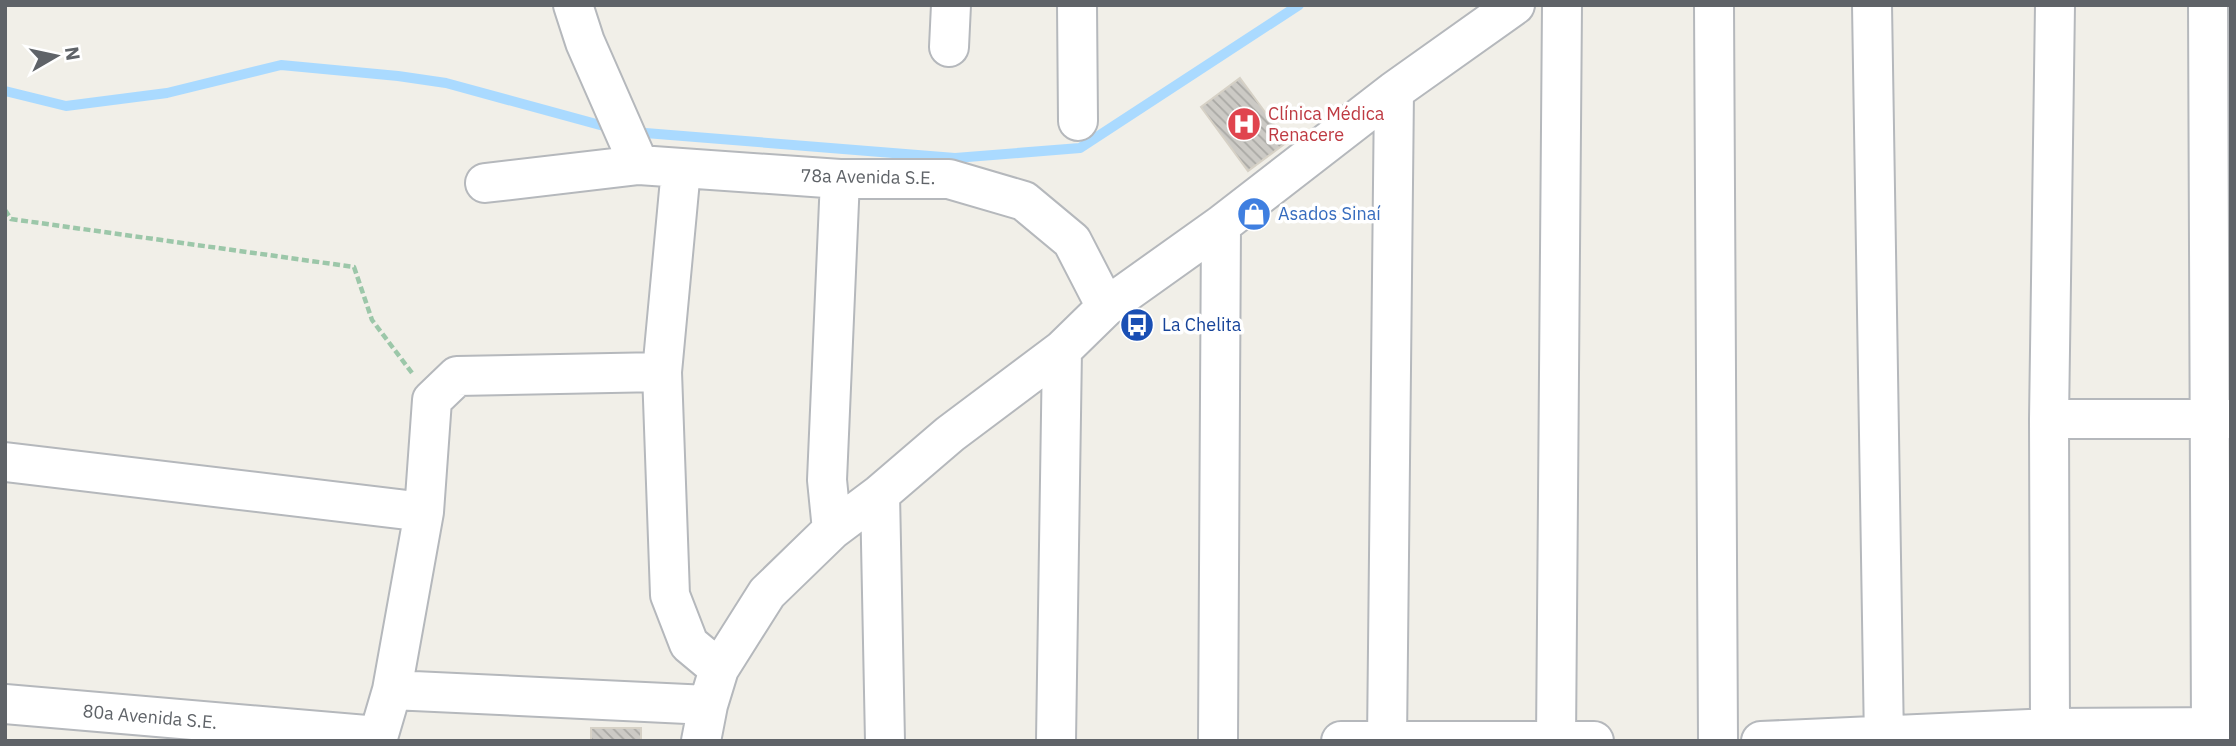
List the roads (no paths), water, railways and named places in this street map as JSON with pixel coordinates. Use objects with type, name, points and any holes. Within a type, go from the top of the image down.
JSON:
[{"type":"street","points":[[573,5],[585,42],[639,165]]},
{"type":"street","points":[[948,47],[951,5]]},
{"type":"street","points":[[1077,5],[1078,121]]},
{"type":"street","points":[[392,690],[705,723],[719,669],[767,593],[832,530],[880,494],[950,434],[1062,350],[1106,307],[1222,225],[1394,90],[1515,5]]},
{"type":"street","points":[[1556,741],[1562,5]]},
{"type":"street","points":[[1714,5],[1718,741]]},
{"type":"street","points":[[1872,5],[1884,739]]},
{"type":"street","points":[[2050,728],[2049,419],[2055,5]]},
{"type":"street","points":[[1761,741],[1884,739],[2050,728],[2221,728],[2220,419],[2208,5]]},
{"type":"street","points":[[1387,740],[1394,90]]},
{"type":"street","name":"78a Avenida S.E.","points":[[485,183],[639,165],[840,179],[948,179],[1024,201],[1073,240],[1106,307]]},
{"type":"street","points":[[681,169],[662,372],[670,595],[689,644],[719,669]]},
{"type":"street","points":[[832,530],[827,480],[840,179]]},
{"type":"street","points":[[1218,741],[1222,225]]},
{"type":"street","points":[[1056,741],[1062,350]]},
{"type":"street","points":[[378,739],[392,690],[424,512],[432,400],[457,376],[662,372]]},
{"type":"street","points":[[2049,419],[2220,419]]},
{"type":"street","points":[[5,462],[424,512]]},
{"type":"street","points":[[880,494],[885,741]]},
{"type":"street","name":"80a Avenida S.E.","points":[[5,704],[378,739]]},
{"type":"street","points":[[1341,741],[1594,741]]},
{"type":"waterway","points":[[633,132],[955,158],[1080,148],[1299,5]]},
{"type":"waterway","points":[[5,91],[66,106],[167,93],[281,65],[446,83],[611,128]]},
{"type":"place","name":"Clínica Médica Renacere","points":[[1244,124]]},
{"type":"place","name":"Asados Sinaí","points":[[1254,214]]},
{"type":"place","name":"La Chelita","points":[[1137,325]]}]
